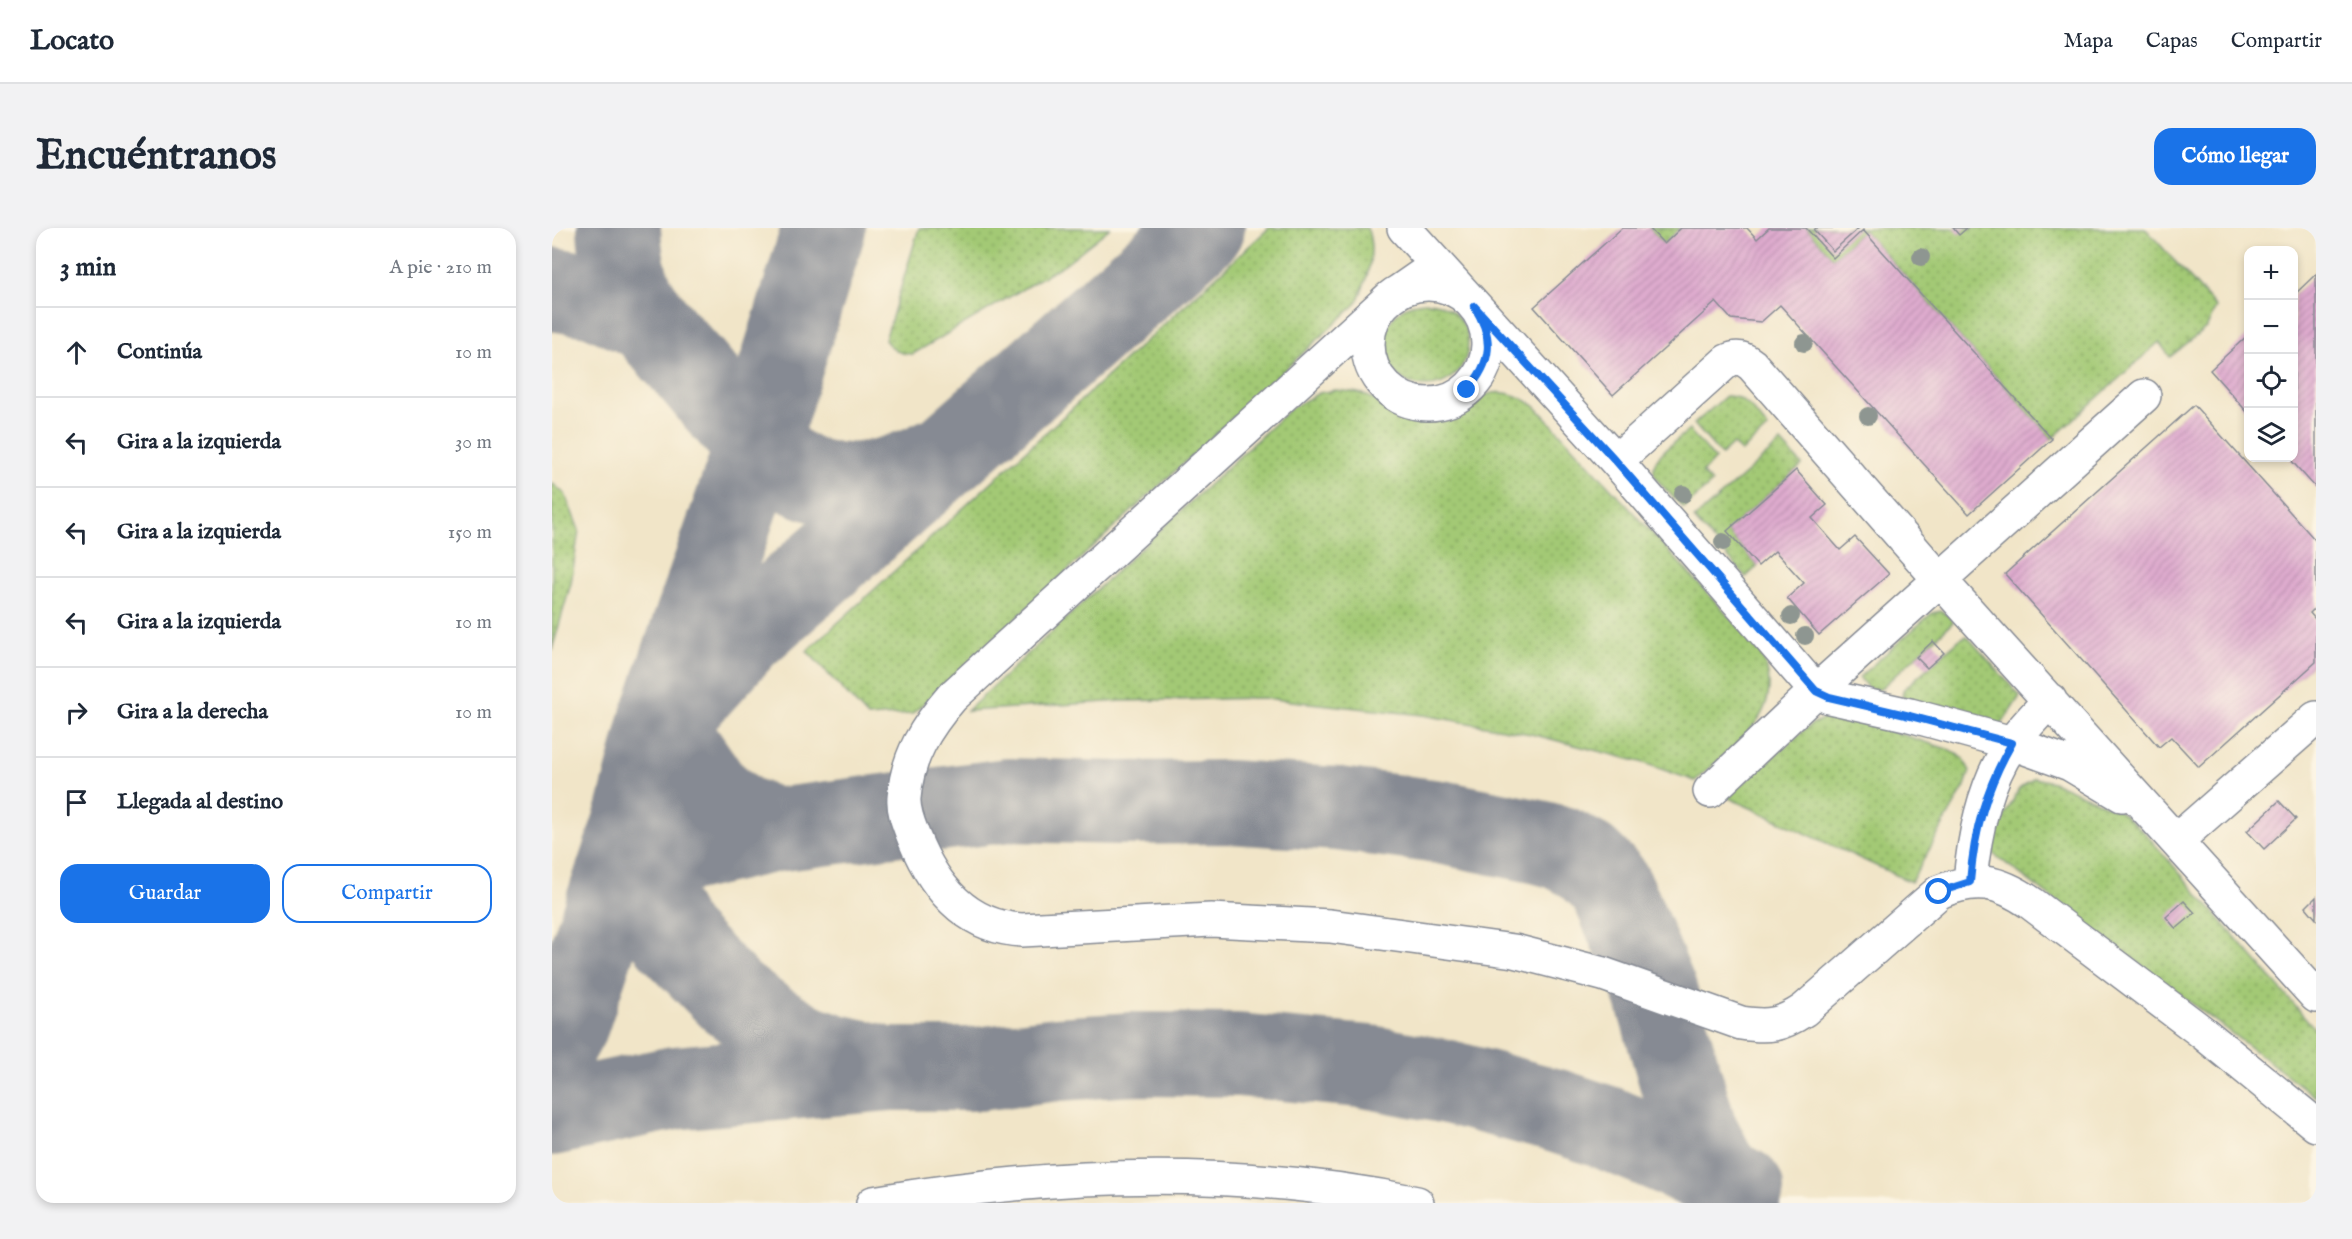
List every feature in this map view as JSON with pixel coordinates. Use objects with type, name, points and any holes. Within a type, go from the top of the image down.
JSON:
[{"type":"lane","points":[[1404,228],[1616,461],[1816,691],[1829,697],[2012,743],[2070,764],[2150,812]]},
{"type":"lane","points":[[1437,265],[1391,297],[952,697],[930,722],[919,741],[911,764],[904,799],[905,815],[925,865],[962,909],[1001,929],[1223,921],[1330,926],[1514,951],[1604,974],[1741,1023],[1759,1026],[1775,1025],[1804,1010],[1939,892],[1970,882],[1990,883],[2012,890],[2025,899],[2202,1032],[2316,1125]]},
{"type":"lane","points":[[1425,284],[1444,286],[1460,294],[1474,306],[1487,333],[1488,349],[1485,365],[1478,379],[1467,390],[1453,400],[1436,404],[1419,404],[1402,398],[1388,389],[1377,375],[1370,359],[1368,342],[1371,324],[1391,297],[1407,288],[1425,284]]},
{"type":"lane","points":[[1616,461],[1727,361],[1734,357],[1744,359],[1752,365],[1940,580],[2316,996]]},
{"type":"lane","points":[[1710,791],[1816,691],[2144,396]]},
{"type":"lane","points":[[1970,882],[1973,848],[1979,820],[2000,765],[2012,743],[2050,700]]},
{"type":"lane","points":[[2176,841],[2316,718]]},
{"type":"lane","points":[[873,1203],[935,1192],[1057,1181],[1162,1178],[1278,1181],[1370,1193],[1417,1203]]},
{"type":"green space","points":[[919,228],[1110,228],[1065,264],[913,354],[908,354],[894,349],[885,340]]},
{"type":"green space","points":[[1269,228],[1367,228],[1371,257],[1364,286],[1356,304],[912,714],[868,717],[807,651]]},
{"type":"green space","points":[[1649,228],[1681,228],[1664,244]]},
{"type":"green space","points":[[1806,228],[2145,228],[2216,307],[2207,327],[2170,357],[2159,342],[2052,439],[1863,230],[1833,258]]},
{"type":"green space","points":[[1426,302],[1442,305],[1456,314],[1465,328],[1468,344],[1465,360],[1456,374],[1442,383],[1426,386],[1410,383],[1396,374],[1387,360],[1384,344],[1387,328],[1396,314],[1410,305]]},
{"type":"green space","points":[[1335,390],[1362,394],[1403,415],[1422,419],[1435,419],[1449,415],[1480,397],[1495,393],[1517,396],[1536,407],[1758,648],[1767,670],[1769,690],[1765,707],[1755,724],[1742,739],[1695,781],[1641,762],[1531,734],[1423,715],[1263,698],[1122,701],[967,711],[1291,408],[1319,393]]},
{"type":"green space","points":[[1726,396],[1744,402],[1768,428],[1741,452],[1733,444],[1721,455],[1694,424]]},
{"type":"green space","points":[[1689,430],[1715,459],[1702,473],[1712,483],[1684,508],[1660,484],[1654,469],[1659,456]]},
{"type":"green space","points":[[1781,442],[1802,465],[1727,531],[1758,566],[1746,577],[1694,519]]},
{"type":"green space","points":[[552,483],[565,494],[579,530],[571,583],[552,650]]},
{"type":"green space","points":[[1941,611],[1953,622],[1879,690],[1868,688],[1859,677],[1932,613]]},
{"type":"green space","points":[[1967,636],[2020,696],[2000,727],[1902,697],[1903,690],[1960,639]]},
{"type":"green space","points":[[1842,715],[1950,750],[1963,758],[1970,771],[1965,786],[1911,882],[1727,797],[1810,725],[1825,718]]},
{"type":"green space","points":[[2034,778],[2053,782],[2119,811],[2145,833],[2316,1030],[2316,1097],[1987,849],[2019,789]]},
{"type":"building","points":[[1622,228],[1649,228],[1664,244],[1681,228],[1747,228],[1757,239],[1769,228],[1806,228],[1833,258],[1863,230],[2052,439],[1969,514],[1780,305],[1761,322],[1731,319],[1716,302],[1613,395],[1534,307]]},
{"type":"building","points":[[1816,228],[1859,228],[1833,251],[1814,230]]},
{"type":"building","points":[[1953,228],[1967,228],[1959,235]]},
{"type":"building","points":[[2316,274],[2316,488],[2293,462],[2298,462],[2298,291]]},
{"type":"building","points":[[2244,339],[2244,408],[2210,370]]},
{"type":"building","points":[[2194,405],[2316,541],[2316,607],[2310,613],[2316,620],[2316,662],[2199,767],[2171,737],[2159,747],[2005,574]]},
{"type":"building","points":[[1796,470],[1827,505],[1812,518],[1840,550],[1855,537],[1889,574],[1819,635],[1787,598],[1804,583],[1775,551],[1758,566],[1727,531]]},
{"type":"building","points":[[1933,641],[1944,653],[1927,668],[1916,657]]},
{"type":"building","points":[[2279,801],[2296,819],[2264,849],[2247,831]]},
{"type":"building","points":[[2316,897],[2316,919],[2306,907]]},
{"type":"building","points":[[2184,901],[2195,913],[2176,929],[2166,917]]},
{"type":"taxiway","points":[[619,228],[626,278],[638,305],[660,335],[735,422],[769,455],[798,473],[816,480],[842,484],[884,480],[937,459]]},
{"type":"taxiway","points":[[552,1050],[568,1021],[637,816],[661,721],[757,444],[824,228]]},
{"type":"taxiway","points":[[775,830],[737,815],[709,791],[661,721],[675,711],[745,634],[1203,228]]},
{"type":"taxiway","points":[[552,289],[596,296],[648,320]]},
{"type":"taxiway","points":[[616,879],[642,863],[658,857],[775,830],[1009,800],[1117,803],[1229,802],[1338,809],[1440,822],[1539,842],[1561,848],[1587,862],[1608,883],[1655,991],[1695,1129],[1720,1178]]},
{"type":"taxiway","points":[[637,816],[642,863],[649,895],[672,937],[731,997],[762,1020],[802,1044],[836,1056],[871,1064]]},
{"type":"taxiway","points":[[552,1114],[674,1088],[891,1069],[978,1069],[1058,1059],[1133,1054],[1238,1055],[1370,1067],[1448,1082],[1557,1111],[1605,1127],[1670,1154],[1742,1189]]},
{"type":"route","points":[[1467,390],[1478,379],[1485,365],[1488,349],[1487,333],[1474,306],[1616,461],[1816,691],[1829,697],[2012,743],[2000,765],[1979,820],[1973,848],[1970,882],[1939,892]]}]
